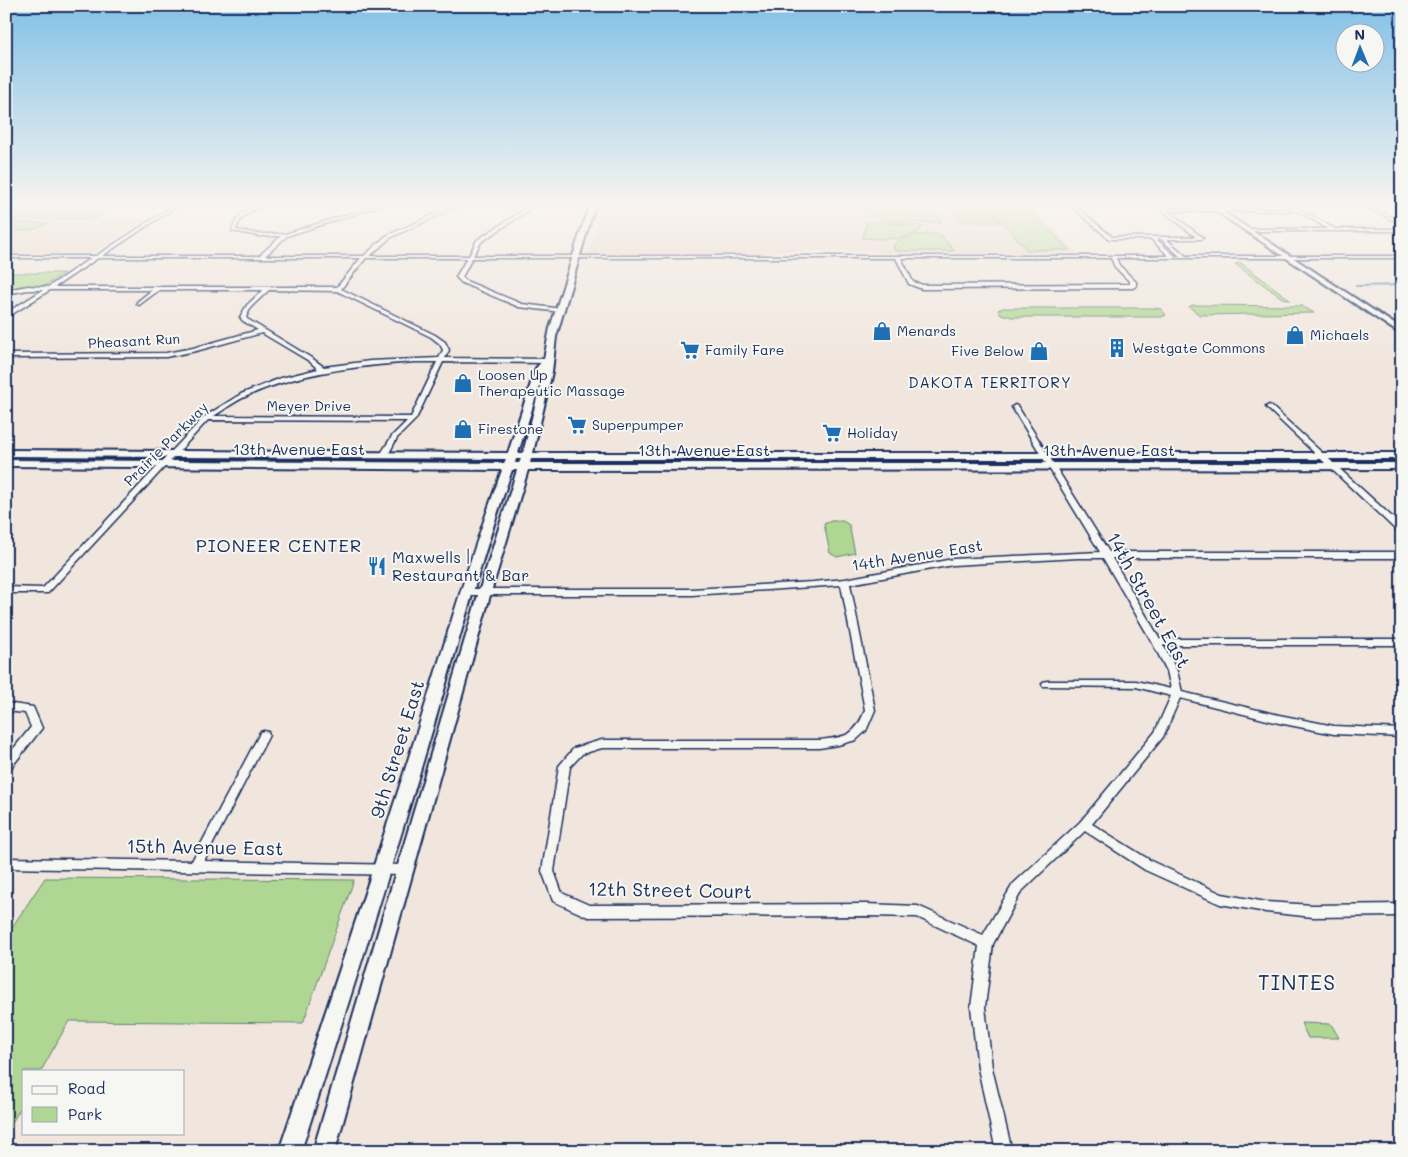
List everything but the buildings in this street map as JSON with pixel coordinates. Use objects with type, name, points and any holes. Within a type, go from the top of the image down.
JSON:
[{"type":"main road","name":"9th Street East","points":[[324,1151],[404,870],[476,592],[482,540],[518,461],[548,372],[547,360],[576,258]]},
{"type":"main road","points":[[1290,258],[1402,333]]},
{"type":"main road","name":"9th Street East","points":[[518,461],[540,368],[547,360]]},
{"type":"main road","name":"13th Avenue East","points":[[6,453],[384,456],[518,461],[1051,466],[1402,466]]},
{"type":"main road","name":"13th Avenue East","points":[[6,463],[162,464],[1044,456],[1402,456]]},
{"type":"main road","name":"9th Street East","points":[[290,1151],[382,869],[476,592]]},
{"type":"street","points":[[6,316],[96,258]]},
{"type":"street","points":[[258,258],[364,258]]},
{"type":"street","points":[[338,289],[364,258]]},
{"type":"street","points":[[468,258],[460,274],[461,280],[491,294],[529,308],[560,310]]},
{"type":"street","points":[[576,258],[1185,258]]},
{"type":"street","points":[[898,258],[911,283],[917,286],[1131,286],[1133,282],[1117,266],[1113,258]]},
{"type":"street","points":[[6,292],[28,288],[338,289],[433,336],[443,343],[446,350],[413,419],[394,437],[384,456]]},
{"type":"street","points":[[139,303],[158,288]]},
{"type":"street","points":[[267,289],[250,306],[243,317],[261,332],[311,360],[322,369]]},
{"type":"street","points":[[491,294],[501,290]]},
{"type":"street","name":"Pheasant Run","points":[[6,356],[166,355],[194,350],[261,332]]},
{"type":"street","name":"Prairie Parkway","points":[[6,590],[45,591],[206,418],[224,404],[253,390],[322,369],[369,363],[547,360]]},
{"type":"street","name":"14th Street East","points":[[1004,1151],[985,1068],[978,1007],[986,943],[1017,888],[1084,825],[1159,734],[1177,694],[1172,671],[1157,642],[1015,407]]},
{"type":"street","points":[[1269,407],[1402,531]]},
{"type":"street","name":"Meyer Drive","points":[[206,418],[413,419]]},
{"type":"street","name":"14th Avenue East","points":[[476,592],[711,592],[845,582],[953,562],[1105,555],[1402,555]]},
{"type":"street","name":"12th Street Court","points":[[845,582],[870,710],[866,726],[854,739],[818,744],[602,744],[578,751],[565,766],[548,871],[557,897],[588,911],[866,910],[918,912],[986,943]]},
{"type":"street","points":[[1157,642],[1402,642]]},
{"type":"street","points":[[1047,684],[1136,684],[1279,720],[1334,730],[1402,733]]},
{"type":"street","points":[[6,707],[28,710],[37,728],[6,766]]},
{"type":"street","points":[[196,865],[264,735]]},
{"type":"street","points":[[1084,825],[1149,866],[1220,899],[1266,907],[1313,911],[1402,910]]},
{"type":"street","name":"15th Avenue East","points":[[6,863],[404,870]]},
{"type":"green space","points":[[1241,263],[1290,300],[1282,298],[1235,264]]},
{"type":"green space","points":[[6,273],[64,273],[44,286],[6,289]]},
{"type":"green space","points":[[1192,305],[1302,306],[1314,313],[1200,315],[1189,307]]},
{"type":"green space","points":[[1003,308],[1153,308],[1161,309],[1166,315],[1162,317],[1012,317],[1001,314],[998,310]]},
{"type":"green space","points":[[831,521],[843,521],[849,525],[855,553],[837,557],[830,553],[824,524]]},
{"type":"green space","points":[[45,878],[354,880],[303,1023],[69,1021],[42,1070],[22,1070],[22,1105],[6,1133],[6,936]]},
{"type":"green space","points":[[1301,1023],[1331,1024],[1339,1038],[1308,1038]]},
{"type":"waterway","points":[[1356,286],[1402,285]]},
{"type":"place","name":"Menards","points":[[882,331]]},
{"type":"place","name":"Michaels","points":[[1295,335]]},
{"type":"place","name":"Westgate Commons","points":[[1117,348]]},
{"type":"place","name":"Family Fare","points":[[690,350]]},
{"type":"place","name":"Five Below","points":[[1039,351]]},
{"type":"place","name":"Loosen Up Therapeutic Massage","points":[[463,383]]},
{"type":"place","name":"Superpumper","points":[[577,425]]},
{"type":"place","name":"Firestone","points":[[463,429]]},
{"type":"place","name":"Holiday","points":[[832,433]]},
{"type":"place","name":"Maxwells | Restaurant & Bar","points":[[377,566]]},
{"type":"district","name":"DAKOTA TERRITORY","points":[[990,383]]},
{"type":"district","name":"PIONEER CENTER","points":[[279,546]]},
{"type":"district","name":"TINTES","points":[[1297,983]]}]
